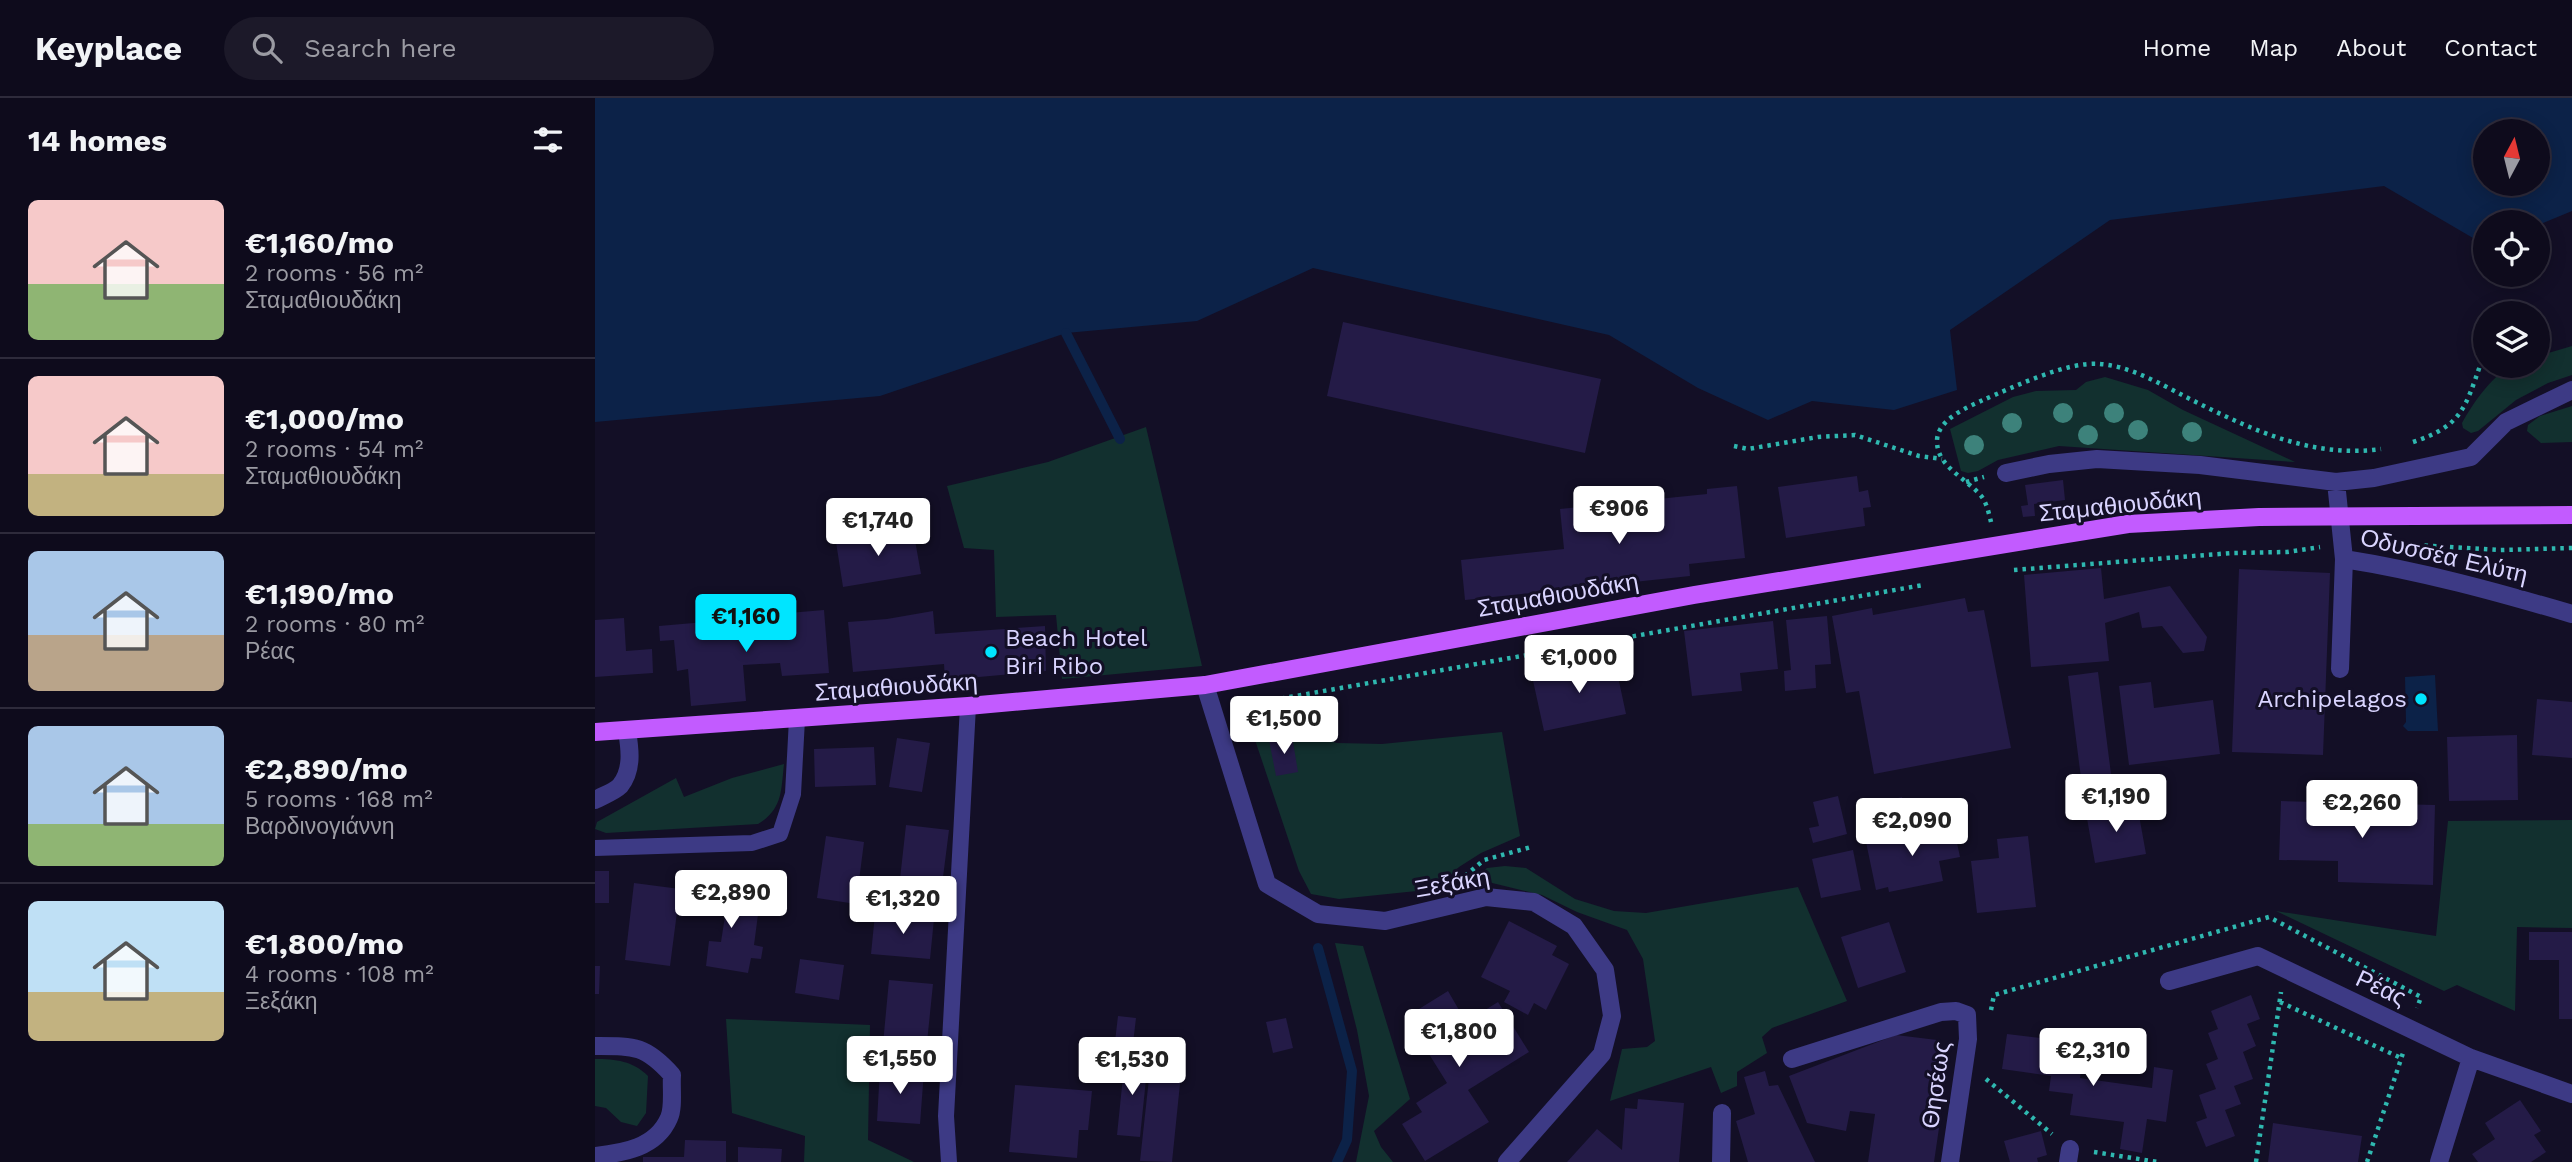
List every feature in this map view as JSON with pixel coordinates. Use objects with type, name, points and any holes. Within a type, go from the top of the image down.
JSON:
[{"type":"main road","name":"Σταμαθιουδάκη","points":[[595,732],[968,706],[1205,685],[1681,597],[2128,524],[2259,517],[2572,515]]},
{"type":"street","points":[[2005,472],[2097,459],[2200,465],[2336,482],[2374,478],[2471,457],[2506,422],[2572,390]]},
{"type":"street","name":"Οδυσσέα Ελύτη","points":[[2336,482],[2344,559],[2388,566],[2489,590],[2572,614]]},
{"type":"street","points":[[2340,669],[2344,559]]},
{"type":"street","name":"Ξεξάκη","points":[[1205,685],[1267,884],[1318,914],[1385,921],[1486,897],[1534,902],[1574,926],[1605,970],[1612,1016],[1602,1054],[1507,1162]]},
{"type":"street","points":[[595,800],[619,787],[628,770],[630,751],[627,730]]},
{"type":"street","name":"Ρέας","points":[[2169,981],[2258,956],[2470,1058],[2572,1094]]},
{"type":"street","name":"Θησέως","points":[[1792,1059],[1941,1012],[1956,1011],[1967,1015],[1968,1039],[1950,1162]]},
{"type":"street","points":[[595,1046],[631,1046],[655,1056],[672,1075],[670,1117],[657,1136],[626,1153],[595,1156]]},
{"type":"street","points":[[2439,1162],[2470,1058]]},
{"type":"street","points":[[1721,1162],[1723,1114]]},
{"type":"lane","points":[[949,1162],[946,1116],[968,706]]},
{"type":"lane","points":[[595,848],[752,842],[780,834],[793,793],[797,719]]},
{"type":"path","points":[[1995,545],[1989,512],[1982,497],[1942,458],[1937,440],[1941,428],[1963,409],[2031,380],[2065,369],[2099,363],[2140,375],[2262,433],[2298,444],[2324,450],[2355,451],[2390,447]]},
{"type":"path","points":[[2403,445],[2441,432],[2455,421],[2465,405],[2475,378]]},
{"type":"path","points":[[1734,446],[1748,449],[1818,437],[1855,435],[1919,456],[1942,458]]},
{"type":"path","points":[[1448,906],[1459,881],[1484,860],[1531,847]]},
{"type":"path","points":[[1990,1022],[1994,995],[2269,916],[2420,997],[2367,1162]]},
{"type":"path","points":[[2256,1162],[2285,970]]},
{"type":"path","points":[[2280,1002],[2401,1058]]},
{"type":"path","points":[[1982,1076],[2069,1155],[2158,1162]]},
{"type":"green space","points":[[2572,346],[2572,375],[2548,383],[2516,400],[2478,431],[2471,433],[2463,428],[2462,423],[2472,407],[2495,378],[2550,378],[2550,352]]},
{"type":"green space","points":[[2105,377],[2148,390],[2183,410],[2295,462],[2059,446],[1998,460],[1978,471],[1961,471],[1950,429],[2013,397],[2036,391],[2076,390],[2086,382]]},
{"type":"green space","points":[[2572,406],[2572,442],[2541,443],[2527,431],[2528,425],[2540,416]]},
{"type":"green space","points":[[1146,427],[1202,666],[1062,679],[1056,615],[996,617],[994,550],[964,548],[947,486],[1048,462]]},
{"type":"green space","points":[[1309,725],[1320,738],[1337,743],[1382,744],[1502,732],[1520,836],[1481,853],[1459,867],[1436,889],[1339,899],[1311,894],[1299,871],[1252,731]]},
{"type":"green space","points":[[784,764],[776,805],[758,824],[606,833],[595,829],[597,822],[676,778],[684,797],[732,778]]},
{"type":"green space","points":[[2572,820],[2572,928],[2517,927],[2515,1011],[2457,985],[2444,991],[2276,911],[2436,936],[2448,821]]},
{"type":"green space","points":[[1487,868],[1526,868],[1575,899],[1614,911],[1646,913],[1798,887],[1847,1001],[1772,1028],[1762,1037],[1767,1053],[1737,1072],[1737,1086],[1721,1093],[1711,1067],[1610,1101],[1622,1049],[1647,1047],[1655,1041],[1643,959],[1627,930],[1577,912],[1542,895],[1480,880],[1480,874]]},
{"type":"green space","points":[[1335,943],[1363,946],[1410,1099],[1374,1131],[1381,1147],[1393,1162],[1356,1162],[1369,1096],[1357,1030]]},
{"type":"green space","points":[[726,1019],[870,1025],[868,1140],[914,1162],[804,1162],[805,1136],[732,1113]]},
{"type":"green space","points":[[595,1059],[624,1062],[648,1076],[646,1113],[637,1126],[621,1122],[606,1108],[595,1106]]},
{"type":"water","points":[[595,98],[2572,98],[2572,211],[2550,220],[2550,210],[2473,210],[2473,238],[2384,186],[2110,220],[1950,330],[1957,390],[1894,410],[1812,401],[1768,420],[1698,388],[1609,335],[1313,268],[1197,321],[1066,333],[880,396],[595,422]]},
{"type":"water","name":"Archipelagos","points":[[2435,675],[2438,731],[2408,731],[2403,726],[2406,722],[2405,677]]},
{"type":"building","points":[[1343,322],[1601,379],[1585,453],[1327,396]]},
{"type":"building","points":[[1857,476],[1859,492],[1868,490],[1871,507],[1863,508],[1865,526],[1786,538],[1778,487]]},
{"type":"building","points":[[2063,480],[2065,500],[2034,504],[2035,516],[2023,517],[2021,506],[2028,505],[2025,485]]},
{"type":"building","points":[[1737,486],[1745,558],[1689,564],[1690,576],[1465,600],[1461,560],[1564,549],[1560,509],[1707,494],[1707,489]]},
{"type":"building","points":[[913,529],[921,574],[843,587],[836,542]]},
{"type":"building","points":[[2101,568],[2104,599],[2170,586],[2207,637],[2204,651],[2183,653],[2162,626],[2142,628],[2139,612],[2105,623],[2109,661],[2031,667],[2024,575]]},
{"type":"building","points":[[2239,569],[2330,573],[2323,755],[2232,752]]},
{"type":"building","points":[[1965,598],[1968,612],[1984,610],[2011,748],[1874,774],[1859,691],[1846,693],[1832,616],[1872,608],[1873,615]]},
{"type":"building","points":[[824,610],[829,673],[782,676],[780,663],[743,665],[746,701],[691,706],[688,669],[677,671],[674,640],[660,641],[659,626],[728,620],[730,639],[778,635],[777,614]]},
{"type":"building","points":[[933,611],[935,634],[1045,626],[1046,671],[945,680],[944,664],[853,672],[848,622]]},
{"type":"building","points":[[1827,616],[1831,664],[1815,665],[1816,688],[1785,691],[1784,671],[1791,670],[1786,620]]},
{"type":"building","points":[[624,618],[626,651],[652,649],[653,673],[595,677],[595,620]]},
{"type":"building","points":[[1773,621],[1778,669],[1740,673],[1742,691],[1692,696],[1684,631]]},
{"type":"building","points":[[1614,658],[1626,714],[1544,731],[1532,676]]},
{"type":"building","points":[[2098,672],[2111,774],[2081,778],[2068,676]]},
{"type":"building","points":[[2151,682],[2154,708],[2213,700],[2220,754],[2129,765],[2119,686]]},
{"type":"building","points":[[2537,699],[2572,702],[2572,758],[2532,755]]},
{"type":"building","points":[[2517,735],[2518,800],[2449,801],[2447,737]]},
{"type":"building","points":[[1292,736],[1298,772],[1276,776],[1269,740]]},
{"type":"building","points":[[897,738],[930,743],[922,792],[889,787]]},
{"type":"building","points":[[874,747],[876,785],[815,787],[814,749]]},
{"type":"building","points":[[1838,796],[1847,834],[1813,843],[1809,828],[1819,826],[1813,802]]},
{"type":"building","points":[[1902,797],[1907,815],[1860,827],[1856,808]]},
{"type":"building","points":[[2281,801],[2435,805],[2433,885],[2338,882],[2338,861],[2279,860]]},
{"type":"building","points":[[2137,804],[2146,854],[2095,863],[2086,813]]},
{"type":"building","points":[[1953,824],[1960,857],[1939,861],[1943,881],[1889,892],[1888,887],[1876,890],[1866,842]]},
{"type":"building","points":[[906,825],[949,830],[941,893],[899,888]]},
{"type":"building","points":[[826,836],[864,842],[856,904],[817,898]]},
{"type":"building","points":[[2028,836],[2036,907],[1977,913],[1971,861],[1999,858],[1997,839]]},
{"type":"building","points":[[1853,850],[1861,890],[1821,898],[1812,859]]},
{"type":"building","points":[[595,871],[609,871],[609,903],[595,903]]},
{"type":"building","points":[[634,883],[680,889],[670,966],[625,960]]},
{"type":"building","points":[[704,883],[737,888],[734,904],[759,907],[754,945],[763,947],[761,959],[751,958],[748,973],[706,966],[709,941],[721,942],[725,916],[700,913]]},
{"type":"building","points":[[875,914],[934,919],[930,959],[871,954]]},
{"type":"building","points":[[1509,921],[1557,946],[1552,955],[1569,964],[1546,1010],[1534,1003],[1528,1015],[1504,1002],[1510,991],[1481,977]]},
{"type":"building","points":[[1889,922],[1906,972],[1858,988],[1841,937]]},
{"type":"building","points":[[2529,932],[2572,932],[2572,1019],[2559,1019],[2559,960],[2529,960]]},
{"type":"building","points":[[800,959],[844,965],[839,1000],[795,993]]},
{"type":"building","points":[[595,966],[600,966],[599,994],[595,994]]},
{"type":"building","points":[[889,980],[933,984],[925,1062],[894,1059],[896,1045],[883,1044]]},
{"type":"building","points":[[1448,991],[1466,1022],[1498,1002],[1529,1052],[1468,1090],[1489,1122],[1425,1161],[1402,1124],[1422,1112],[1416,1103],[1447,1083],[1406,1017]]},
{"type":"building","points":[[2251,995],[2260,1019],[2247,1024],[2256,1046],[2243,1052],[2253,1079],[2234,1086],[2241,1104],[2225,1110],[2235,1136],[2206,1147],[2196,1122],[2207,1118],[2199,1095],[2216,1089],[2206,1064],[2218,1059],[2208,1033],[2218,1029],[2211,1011]]},
{"type":"building","points":[[1118,1016],[1136,1018],[1132,1052],[1114,1050]]},
{"type":"building","points":[[1286,1018],[1293,1048],[1273,1053],[1266,1022]]},
{"type":"building","points":[[2007,1034],[2058,1040],[2056,1052],[2083,1055],[2080,1078],[2152,1088],[2154,1067],[2173,1070],[2166,1122],[2147,1119],[2142,1153],[2120,1149],[2124,1122],[2070,1115],[2073,1094],[2049,1091],[2051,1076],[2002,1069]]},
{"type":"building","points":[[1896,1035],[1937,1040],[1936,1049],[1949,1051],[1940,1115],[1924,1113],[1922,1125],[1939,1128],[1934,1162],[1868,1162],[1875,1114],[1850,1111],[1846,1131],[1807,1123],[1789,1076]]},
{"type":"building","points":[[1125,1057],[1148,1060],[1140,1137],[1117,1135]]},
{"type":"building","points":[[1151,1060],[1182,1064],[1172,1162],[1140,1161]]},
{"type":"building","points":[[880,1068],[924,1071],[920,1124],[877,1121]]},
{"type":"building","points":[[1765,1071],[1769,1086],[1778,1085],[1815,1162],[1748,1162],[1736,1121],[1755,1114],[1744,1077]]},
{"type":"building","points":[[1015,1085],[1092,1091],[1088,1130],[1079,1130],[1077,1158],[1009,1152]]},
{"type":"building","points":[[1638,1099],[1684,1103],[1679,1162],[1567,1162],[1597,1129],[1622,1150],[1625,1108],[1637,1109]]},
{"type":"building","points":[[2520,1100],[2541,1131],[2534,1135],[2546,1152],[2531,1162],[2478,1162],[2472,1154],[2495,1139],[2485,1123]]},
{"type":"building","points":[[2273,1123],[2362,1136],[2358,1162],[2268,1162]]},
{"type":"building","points":[[2041,1131],[2047,1155],[2037,1158],[2038,1162],[2010,1162],[2004,1141]]},
{"type":"building","points":[[685,1140],[726,1141],[726,1162],[643,1162],[643,1157],[684,1157]]},
{"type":"building","points":[[738,1147],[782,1149],[781,1162],[738,1162]]},
{"type":"waterway","points":[[1066,333],[1120,439]]},
{"type":"waterway","points":[[1318,948],[1352,1071],[1347,1140],[1337,1162]]},
{"type":"place","name":"Beach Hotel Biri Ribo","points":[[991,652]]},
{"type":"place","name":"Archipelagos","points":[[2421,699]]}]
